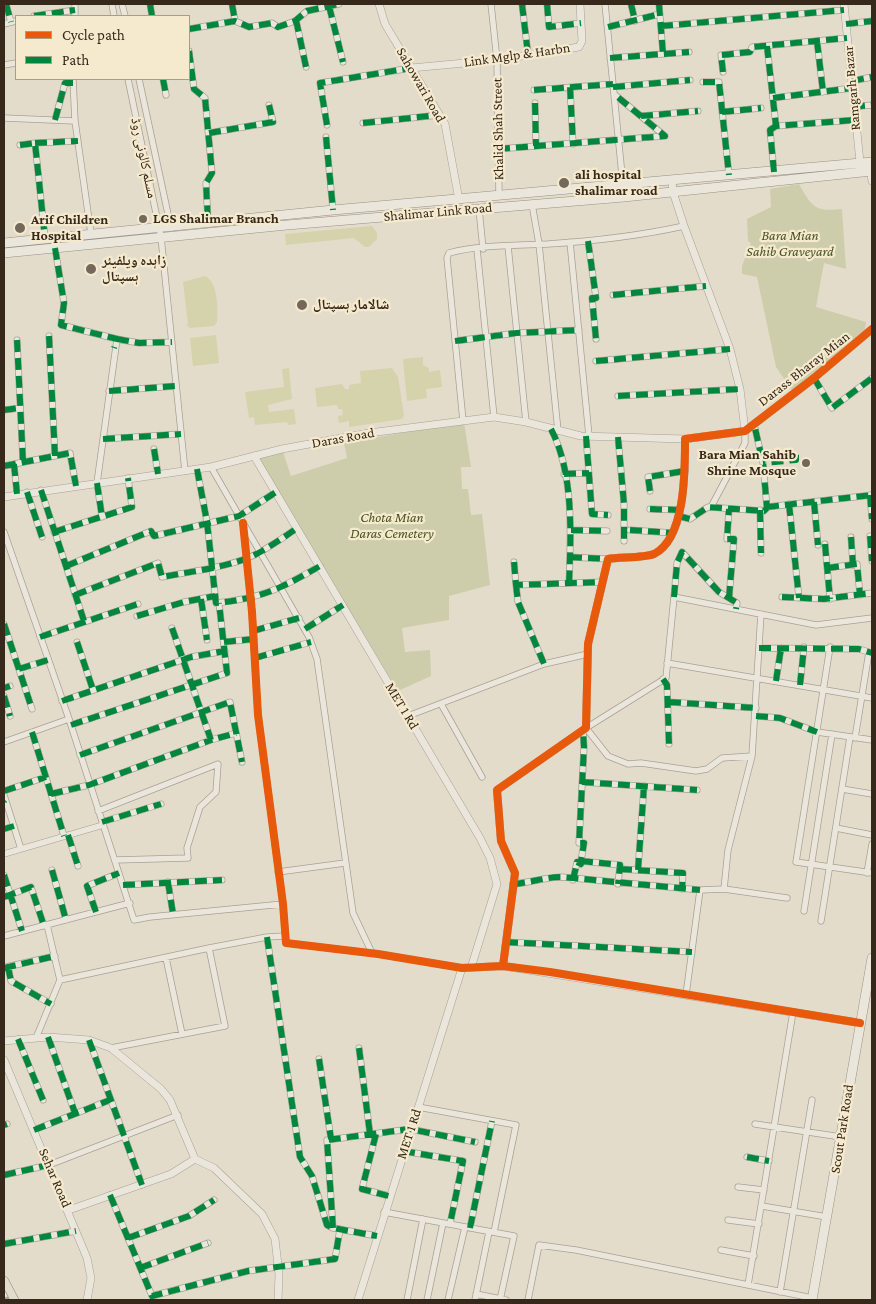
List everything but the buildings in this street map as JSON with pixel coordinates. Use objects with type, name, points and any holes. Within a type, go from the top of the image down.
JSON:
[{"type":"main road","name":"Shalimar Link Road","points":[[4,243],[171,225],[729,175],[860,168],[871,170]]},
{"type":"main road","name":"Shalimar Link Road","points":[[4,253],[161,237],[673,192],[860,168]]},
{"type":"main road","points":[[392,206],[392,216]]},
{"type":"main road","name":"Scout Park Road","points":[[812,1299],[860,1022],[871,978],[872,958]]},
{"type":"main road","points":[[4,1281],[14,1300]]},
{"type":"street","points":[[4,24],[13,22],[6,4]]},
{"type":"street","points":[[232,4],[234,21]]},
{"type":"street","points":[[190,29],[234,21],[249,27],[272,24],[278,27],[296,20],[307,11],[339,4]]},
{"type":"street","name":"Sahowari Road","points":[[379,4],[385,24],[445,124],[459,200]]},
{"type":"street","name":"Khalid Shah Street","points":[[491,4],[497,60],[498,195]]},
{"type":"street","points":[[522,4],[528,54]]},
{"type":"street","points":[[547,4],[549,27],[581,23]]},
{"type":"street","name":"Link Mglp & Harbn","points":[[411,68],[497,60],[582,45],[580,4]]},
{"type":"street","points":[[605,4],[623,186]]},
{"type":"street","points":[[631,4],[635,21]]},
{"type":"street","points":[[660,4],[663,54]]},
{"type":"street","points":[[324,6],[343,62]]},
{"type":"street","points":[[661,26],[844,7]]},
{"type":"street","name":"Ramgarh Bazar","points":[[844,7],[860,168]]},
{"type":"street","points":[[41,15],[75,10]]},
{"type":"street","points":[[608,28],[660,14]]},
{"type":"street","points":[[296,20],[306,67]]},
{"type":"street","points":[[846,24],[872,20]]},
{"type":"street","points":[[722,72],[721,55],[750,52],[751,47],[847,38]]},
{"type":"street","points":[[817,41],[823,92]]},
{"type":"street","points":[[767,46],[776,126]]},
{"type":"street","points":[[610,58],[689,52]]},
{"type":"street","points":[[190,58],[194,89],[205,98],[209,133],[212,173],[206,184],[208,222]]},
{"type":"street","points":[[327,125],[320,82],[411,68]]},
{"type":"street","points":[[773,98],[823,92],[872,77]]},
{"type":"street","name":"مسلم کالونی روڈ","points":[[128,80],[161,237],[185,471]]},
{"type":"street","name":"مسلم کالونی روڈ","points":[[139,80],[173,236]]},
{"type":"street","points":[[163,80],[166,95]]},
{"type":"street","points":[[534,90],[690,80]]},
{"type":"street","points":[[703,82],[718,80],[729,175]]},
{"type":"street","points":[[55,120],[65,83],[73,81],[75,121],[91,234]]},
{"type":"street","points":[[570,87],[573,144]]},
{"type":"street","points":[[498,149],[665,136],[614,94]]},
{"type":"street","points":[[535,103],[536,146]]},
{"type":"street","points":[[209,133],[273,122],[269,105]]},
{"type":"street","points":[[854,110],[861,106],[872,105]]},
{"type":"street","points":[[722,112],[760,108]]},
{"type":"street","points":[[641,116],[698,111]]},
{"type":"street","points":[[363,123],[439,116]]},
{"type":"street","points":[[4,118],[75,121]]},
{"type":"street","points":[[774,172],[770,130],[776,126],[855,120]]},
{"type":"street","points":[[326,137],[333,210]]},
{"type":"street","points":[[20,145],[78,141]]},
{"type":"street","points":[[35,143],[45,238]]},
{"type":"street","points":[[672,181],[673,192],[684,226],[730,349],[750,427],[762,463],[767,507]]},
{"type":"street","points":[[532,204],[539,244],[548,332],[554,430],[564,474],[571,530],[569,583]]},
{"type":"street","points":[[479,209],[486,338],[494,417]]},
{"type":"street","points":[[463,420],[447,258],[449,253],[508,246],[588,241],[648,234],[684,226]]},
{"type":"street","points":[[588,241],[596,298],[592,298],[596,339]]},
{"type":"street","points":[[570,242],[579,330],[592,514],[608,515]]},
{"type":"street","points":[[508,246],[526,422]]},
{"type":"street","points":[[55,248],[64,303],[60,324],[139,343],[172,342]]},
{"type":"street","points":[[613,295],[706,286]]},
{"type":"street","name":"Darass Bharay Mian","points":[[750,427],[814,378],[872,329]]},
{"type":"street","points":[[455,341],[579,330]]},
{"type":"street","points":[[49,336],[55,456]]},
{"type":"street","points":[[102,517],[97,483],[117,339]]},
{"type":"street","points":[[17,340],[23,462]]},
{"type":"street","points":[[596,361],[730,349]]},
{"type":"street","points":[[814,378],[832,408],[872,378]]},
{"type":"street","points":[[109,390],[176,386]]},
{"type":"street","points":[[618,396],[740,389]]},
{"type":"street","points":[[4,410],[20,408]]},
{"type":"street","name":"Daras Road","points":[[4,497],[41,490],[211,468],[254,456],[377,432],[494,417],[526,422],[554,430],[587,436],[684,439],[750,427]]},
{"type":"street","points":[[711,508],[746,443],[750,427]]},
{"type":"street","points":[[103,439],[181,434]]},
{"type":"street","points":[[618,437],[624,504],[624,541]]},
{"type":"street","points":[[570,557],[608,559],[654,554],[673,533],[679,513],[685,472],[684,439]]},
{"type":"street","points":[[154,449],[158,474]]},
{"type":"street","points":[[4,466],[70,453],[76,486]]},
{"type":"street","name":"MET 1 Rd","points":[[254,456],[480,838],[495,873],[497,884],[471,968]]},
{"type":"street","points":[[14,464],[17,494]]},
{"type":"street","points":[[211,468],[299,618],[317,659],[353,913],[372,953]]},
{"type":"street","points":[[4,742],[227,673],[219,603],[216,603],[197,469]]},
{"type":"street","points":[[564,474],[589,472]]},
{"type":"street","points":[[650,491],[648,477],[685,472]]},
{"type":"street","points":[[54,532],[132,507],[128,478]]},
{"type":"street","points":[[41,490],[84,621]]},
{"type":"street","points":[[27,492],[42,537]]},
{"type":"street","points":[[66,566],[152,531],[154,536],[206,522],[239,516],[276,492]]},
{"type":"street","points":[[650,509],[679,513],[690,519],[708,507],[764,511],[767,507],[871,495],[872,519]]},
{"type":"street","points":[[814,502],[827,568],[830,598]]},
{"type":"street","points":[[789,504],[799,598]]},
{"type":"street","points":[[729,598],[734,539],[727,539],[730,508]]},
{"type":"street","points":[[760,510],[761,553]]},
{"type":"street","points":[[243,523],[251,599],[258,715],[283,904],[286,943],[372,953],[462,968],[503,966],[860,1022]]},
{"type":"street","points":[[75,595],[158,563],[162,577],[212,568],[247,558],[261,552],[298,528]]},
{"type":"street","points":[[571,530],[607,531]]},
{"type":"street","points":[[630,530],[673,533]]},
{"type":"street","points":[[4,532],[70,722],[89,784],[130,902],[134,920],[173,914],[283,904]]},
{"type":"street","points":[[870,536],[872,561]]},
{"type":"street","points":[[850,537],[853,565]]},
{"type":"street","points":[[503,966],[515,873],[501,841],[497,790],[584,729],[666,678],[677,563],[682,552],[719,592],[737,603],[736,609]]},
{"type":"street","points":[[582,861],[584,844],[579,843],[588,644],[608,559]]},
{"type":"street","points":[[514,562],[518,602],[544,664]]},
{"type":"street","points":[[827,568],[857,564],[860,594]]},
{"type":"street","points":[[219,603],[251,599],[282,588],[320,566]]},
{"type":"street","points":[[516,586],[602,582]]},
{"type":"street","points":[[782,597],[830,598],[872,593]]},
{"type":"street","points":[[137,616],[215,596]]},
{"type":"street","points":[[674,597],[816,625],[872,618]]},
{"type":"street","points":[[201,599],[207,640]]},
{"type":"street","points":[[40,637],[138,604]]},
{"type":"street","points":[[305,629],[343,605]]},
{"type":"street","points":[[724,889],[728,850],[752,756],[761,614]]},
{"type":"street","points":[[253,631],[299,618]]},
{"type":"street","points":[[4,624],[32,709]]},
{"type":"street","points":[[172,628],[211,740]]},
{"type":"street","points":[[224,642],[254,639]]},
{"type":"street","points":[[76,642],[94,690]]},
{"type":"street","points":[[255,658],[311,642]]},
{"type":"street","points":[[800,685],[804,647]]},
{"type":"street","points":[[830,647],[796,862],[870,873],[872,844]]},
{"type":"street","points":[[759,648],[859,648],[871,653],[842,789],[821,920]]},
{"type":"street","points":[[776,680],[781,648]]},
{"type":"street","points":[[62,700],[184,659],[225,651]]},
{"type":"street","points":[[408,716],[544,664],[588,654]]},
{"type":"street","points":[[19,669],[48,660]]},
{"type":"street","points":[[667,663],[776,680],[872,698]]},
{"type":"street","points":[[663,679],[668,685],[669,744]]},
{"type":"street","points":[[4,688],[10,686]]},
{"type":"street","points":[[4,696],[10,716]]},
{"type":"street","points":[[80,755],[230,702],[242,762]]},
{"type":"street","points":[[669,702],[756,708]]},
{"type":"street","points":[[441,704],[482,777]]},
{"type":"street","points":[[756,716],[780,718],[816,732],[872,740]]},
{"type":"street","points":[[584,729],[608,756],[628,764],[641,763],[696,771],[708,769],[722,758],[752,756]]},
{"type":"street","points":[[32,732],[51,794],[78,866]]},
{"type":"street","points":[[51,794],[89,784],[211,740],[236,733]]},
{"type":"street","points":[[804,911],[832,734]]},
{"type":"street","points":[[98,810],[218,764],[216,792],[200,807],[186,848],[188,858],[115,860]]},
{"type":"street","points":[[4,791],[46,777]]},
{"type":"street","points":[[582,782],[697,790]]},
{"type":"street","points":[[638,870],[644,786]]},
{"type":"street","points":[[842,789],[872,794]]},
{"type":"street","points":[[4,799],[21,849]]},
{"type":"street","points":[[4,854],[66,836],[161,804]]},
{"type":"street","points":[[4,829],[14,826]]},
{"type":"street","points":[[836,828],[872,835]]},
{"type":"street","points":[[573,880],[577,862],[581,864],[582,861],[620,864],[618,884]]},
{"type":"street","points":[[278,872],[345,863]]},
{"type":"street","points":[[620,869],[683,873],[682,889]]},
{"type":"street","points":[[52,870],[66,920]]},
{"type":"street","points":[[96,912],[87,886],[119,873]]},
{"type":"street","points":[[4,875],[7,896],[22,931]]},
{"type":"street","points":[[513,884],[537,882],[548,877],[682,889],[724,889],[787,898]]},
{"type":"street","points":[[123,885],[222,880]]},
{"type":"street","points":[[168,882],[173,914]]},
{"type":"street","points":[[7,896],[31,888],[46,925],[60,980],[36,1038]]},
{"type":"street","points":[[686,995],[700,890]]},
{"type":"street","points":[[4,936],[130,902]]},
{"type":"street","points":[[60,980],[209,948],[267,937],[285,936]]},
{"type":"street","points":[[267,937],[300,1157],[312,1176],[327,1225],[336,1229],[377,1236]]},
{"type":"street","points":[[506,942],[692,952]]},
{"type":"street","points":[[111,1048],[225,1026],[209,948]]},
{"type":"street","points":[[51,1004],[11,981],[6,967],[55,956]]},
{"type":"street","points":[[166,958],[182,1034]]},
{"type":"street","name":"MET 1 Rd","points":[[358,1300],[389,1196],[462,968]]},
{"type":"street","points":[[748,1285],[793,1012]]},
{"type":"street","points":[[48,1037],[76,1113]]},
{"type":"street","points":[[4,1041],[48,1037],[89,1040],[111,1048],[161,1089],[178,1115],[195,1159],[214,1168],[262,1214],[275,1239],[278,1267],[278,1300]]},
{"type":"street","points":[[18,1039],[43,1100]]},
{"type":"street","points":[[89,1040],[142,1185]]},
{"type":"street","points":[[359,1048],[373,1134],[362,1189],[389,1196]]},
{"type":"street","name":"Sehar Road","points":[[4,1060],[87,1258],[91,1278],[87,1300]]},
{"type":"street","points":[[319,1060],[331,1139]]},
{"type":"street","points":[[34,1130],[110,1100]]},
{"type":"street","points":[[780,1292],[812,1100]]},
{"type":"street","points":[[384,1212],[468,1228],[492,1232],[514,1236],[502,1300],[475,1297],[492,1232],[516,1125],[418,1107]]},
{"type":"street","points":[[4,1175],[48,1165],[178,1115]]},
{"type":"street","points":[[448,1300],[468,1228],[492,1121]]},
{"type":"street","points":[[755,1124],[841,1138]]},
{"type":"street","points":[[110,1196],[152,1296],[248,1271],[335,1259],[336,1229],[327,1140],[410,1129],[475,1142]]},
{"type":"street","points":[[403,1152],[463,1161],[428,1300]]},
{"type":"street","points":[[747,1157],[769,1161]]},
{"type":"street","points":[[68,1210],[171,1174],[195,1159]]},
{"type":"street","points":[[738,1186],[764,1190]]},
{"type":"street","points":[[128,1238],[189,1216],[214,1200]]},
{"type":"street","points":[[762,1206],[827,1218]]},
{"type":"street","points":[[407,1300],[423,1219]]},
{"type":"street","points":[[728,1220],[759,1224]]},
{"type":"street","points":[[4,1244],[76,1231]]},
{"type":"street","points":[[140,1268],[208,1243]]},
{"type":"street","points":[[528,1300],[539,1245],[812,1299]]},
{"type":"street","points":[[721,1250],[754,1256]]},
{"type":"green space","name":"Bara Mian Sahib Graveyard","points":[[799,184],[807,198],[815,206],[826,210],[842,209],[846,269],[824,263],[816,307],[866,322],[865,329],[860,337],[793,392],[776,367],[757,277],[742,274],[742,266],[751,243],[748,241],[747,219],[771,207],[770,189]]},
{"type":"green space","points":[[372,226],[377,233],[377,239],[369,247],[365,247],[354,238],[286,245],[285,234]]},
{"type":"green space","points":[[205,276],[209,279],[215,290],[217,322],[214,326],[190,328],[186,325],[188,324],[183,282]]},
{"type":"green space","points":[[216,335],[219,363],[193,366],[190,338]]},
{"type":"green space","points":[[423,357],[423,365],[429,368],[429,372],[440,370],[442,387],[426,389],[427,398],[407,401],[403,359]]},
{"type":"green space","points":[[289,368],[292,399],[268,405],[269,412],[294,409],[296,424],[288,425],[287,422],[255,425],[254,417],[249,418],[245,392],[284,387],[282,369]]},
{"type":"green space","points":[[392,368],[398,377],[404,415],[402,419],[349,427],[349,421],[339,423],[338,416],[343,415],[342,409],[338,409],[337,405],[317,407],[315,388],[342,384],[345,389],[349,389],[349,385],[361,383],[360,371]]},
{"type":"green space","name":"Chota Mian Daras Cemetery","points":[[464,422],[471,467],[461,467],[462,489],[468,489],[471,515],[482,514],[490,585],[449,596],[449,620],[402,628],[405,652],[430,650],[431,676],[398,691],[257,457],[283,452],[291,476],[347,458],[344,443]]},
{"type":"railway","points":[[4,1292],[8,1300]]},
{"type":"marked path","points":[[6,4],[11,22]]},
{"type":"marked path","points":[[150,4],[152,15]]},
{"type":"marked path","points":[[232,4],[235,21]]},
{"type":"marked path","points":[[190,29],[235,21],[249,27],[272,23],[278,27],[295,21],[307,11],[339,4]]},
{"type":"marked path","points":[[522,4],[528,54]]},
{"type":"marked path","points":[[547,4],[549,27],[581,23]]},
{"type":"marked path","points":[[631,4],[635,21]]},
{"type":"marked path","points":[[659,4],[663,54]]},
{"type":"marked path","points":[[329,6],[343,62]]},
{"type":"marked path","points":[[41,15],[75,10]]},
{"type":"marked path","points":[[661,26],[844,10]]},
{"type":"marked path","points":[[608,27],[660,14]]},
{"type":"marked path","points":[[296,20],[306,67]]},
{"type":"marked path","points":[[846,24],[872,21]]},
{"type":"marked path","points":[[723,72],[721,55],[750,52],[752,47],[847,38]]},
{"type":"marked path","points":[[817,41],[823,92]]},
{"type":"marked path","points":[[767,46],[776,126],[855,120]]},
{"type":"marked path","points":[[610,58],[689,52]]},
{"type":"marked path","points":[[190,59],[194,89],[205,98],[212,173],[206,183],[208,222]]},
{"type":"marked path","points":[[327,125],[320,83],[411,68]]},
{"type":"marked path","points":[[852,81],[872,77]]},
{"type":"marked path","points":[[163,80],[166,95]]},
{"type":"marked path","points":[[613,87],[690,80]]},
{"type":"marked path","points":[[703,82],[719,82],[729,175]]},
{"type":"marked path","points":[[55,120],[65,83],[73,83]]},
{"type":"marked path","points":[[534,90],[613,84]]},
{"type":"marked path","points":[[570,87],[573,144]]},
{"type":"marked path","points":[[773,98],[852,88]]},
{"type":"marked path","points":[[498,149],[665,136],[614,94]]},
{"type":"marked path","points":[[535,103],[536,146]]},
{"type":"marked path","points":[[209,133],[273,122],[269,105]]},
{"type":"marked path","points":[[854,110],[861,106],[872,105]]},
{"type":"marked path","points":[[722,112],[761,108]]},
{"type":"marked path","points":[[641,116],[698,111]]},
{"type":"marked path","points":[[363,123],[439,115]]},
{"type":"marked path","points":[[774,172],[770,130],[776,126]]},
{"type":"marked path","points":[[326,137],[333,210]]},
{"type":"marked path","points":[[35,143],[78,141]]},
{"type":"marked path","points":[[20,145],[35,143],[45,238]]},
{"type":"marked path","points":[[588,241],[596,298],[592,298],[596,339]]},
{"type":"marked path","points":[[55,248],[64,303],[61,325],[117,339],[114,348]]},
{"type":"marked path","points":[[613,295],[706,286]]},
{"type":"marked path","points":[[455,341],[517,333],[579,330]]},
{"type":"marked path","points":[[49,336],[55,456]]},
{"type":"marked path","points":[[117,339],[139,343],[172,342]]},
{"type":"marked path","points":[[17,340],[23,462]]},
{"type":"marked path","points":[[596,361],[730,349]]},
{"type":"marked path","points":[[814,378],[832,408],[872,378]]},
{"type":"marked path","points":[[109,391],[176,386]]},
{"type":"marked path","points":[[618,396],[740,389]]},
{"type":"marked path","points":[[4,410],[20,408]]},
{"type":"marked path","points":[[678,516],[690,519],[708,507],[764,511],[767,508],[763,463],[754,424]]},
{"type":"marked path","points":[[551,429],[564,465],[567,484],[570,525],[569,583]]},
{"type":"marked path","points":[[103,439],[181,434]]},
{"type":"marked path","points":[[586,436],[592,514],[608,515]]},
{"type":"marked path","points":[[618,437],[624,504],[624,541]]},
{"type":"marked path","points":[[154,449],[158,474]]},
{"type":"marked path","points":[[4,466],[70,453],[76,486]]},
{"type":"marked path","points":[[762,458],[796,453],[796,460],[763,463]]},
{"type":"marked path","points":[[14,464],[17,494]]},
{"type":"marked path","points":[[197,469],[207,522],[216,603],[259,595],[293,581],[320,566]]},
{"type":"marked path","points":[[650,491],[648,477],[685,471]]},
{"type":"marked path","points":[[564,474],[589,473]]},
{"type":"marked path","points":[[54,532],[132,507],[128,478]]},
{"type":"marked path","points":[[97,483],[102,517]]},
{"type":"marked path","points":[[41,490],[84,621]]},
{"type":"marked path","points":[[27,492],[42,537]]},
{"type":"marked path","points":[[66,566],[151,531],[154,536],[239,516],[276,492]]},
{"type":"marked path","points":[[870,495],[872,519]]},
{"type":"marked path","points":[[767,507],[872,495]]},
{"type":"marked path","points":[[814,502],[818,545]]},
{"type":"marked path","points":[[789,504],[799,598]]},
{"type":"marked path","points":[[650,509],[679,510]]},
{"type":"marked path","points":[[729,509],[727,539],[734,539],[729,598]]},
{"type":"marked path","points":[[760,510],[761,553]]},
{"type":"marked path","points":[[75,595],[158,563],[162,577],[214,568],[239,561],[262,551],[297,528]]},
{"type":"marked path","points":[[571,530],[607,531]]},
{"type":"marked path","points":[[630,530],[673,533]]},
{"type":"marked path","points":[[870,536],[872,561]]},
{"type":"marked path","points":[[851,537],[853,565]]},
{"type":"marked path","points":[[825,544],[830,599]]},
{"type":"marked path","points":[[674,597],[677,563],[682,552],[719,592],[737,603],[736,609]]},
{"type":"marked path","points":[[570,557],[608,559]]},
{"type":"marked path","points":[[514,562],[516,585],[602,582]]},
{"type":"marked path","points":[[827,568],[857,564],[860,595]]},
{"type":"marked path","points":[[516,585],[518,602],[544,664]]},
{"type":"marked path","points":[[782,597],[824,599],[872,593]]},
{"type":"marked path","points":[[137,616],[184,602],[215,596]]},
{"type":"marked path","points":[[201,599],[207,640]]},
{"type":"marked path","points":[[71,725],[227,673],[219,603]]},
{"type":"marked path","points":[[40,637],[138,604]]},
{"type":"marked path","points":[[305,629],[343,605]]},
{"type":"marked path","points":[[253,631],[299,618]]},
{"type":"marked path","points":[[4,624],[32,709]]},
{"type":"marked path","points":[[172,628],[211,740],[236,733]]},
{"type":"marked path","points":[[224,642],[254,639]]},
{"type":"marked path","points":[[77,642],[93,690]]},
{"type":"marked path","points":[[255,658],[311,642]]},
{"type":"marked path","points":[[800,685],[804,647]]},
{"type":"marked path","points":[[759,648],[859,649],[872,653]]},
{"type":"marked path","points":[[776,681],[781,648]]},
{"type":"marked path","points":[[62,701],[191,657],[225,651]]},
{"type":"marked path","points":[[19,669],[48,660]]},
{"type":"marked path","points":[[663,679],[667,685],[669,744]]},
{"type":"marked path","points":[[4,688],[10,686]]},
{"type":"marked path","points":[[4,696],[10,716]]},
{"type":"marked path","points":[[80,755],[230,702],[242,762]]},
{"type":"marked path","points":[[669,702],[756,708]]},
{"type":"marked path","points":[[756,716],[780,718],[817,732]]},
{"type":"marked path","points":[[573,880],[577,862],[581,864],[584,843],[579,843],[584,747],[583,730]]},
{"type":"marked path","points":[[32,732],[64,836]]},
{"type":"marked path","points":[[51,794],[89,785],[211,740]]},
{"type":"marked path","points":[[4,791],[46,777]]},
{"type":"marked path","points":[[582,782],[697,790]]},
{"type":"marked path","points":[[638,870],[644,786]]},
{"type":"marked path","points":[[102,822],[161,804]]},
{"type":"marked path","points":[[4,829],[14,826]]},
{"type":"marked path","points":[[68,835],[78,866]]},
{"type":"marked path","points":[[581,861],[620,865],[618,884]]},
{"type":"marked path","points":[[620,869],[683,873],[682,889]]},
{"type":"marked path","points":[[52,870],[66,920]]},
{"type":"marked path","points":[[96,912],[87,886],[119,873]]},
{"type":"marked path","points":[[4,875],[22,931]]},
{"type":"marked path","points":[[513,884],[562,877],[700,890]]},
{"type":"marked path","points":[[123,885],[222,880]]},
{"type":"marked path","points":[[168,882],[173,914]]},
{"type":"marked path","points":[[4,897],[31,887],[44,926]]},
{"type":"marked path","points":[[267,937],[300,1157],[312,1176],[327,1225],[333,1228],[377,1236]]},
{"type":"marked path","points":[[506,942],[692,952]]},
{"type":"marked path","points":[[4,968],[55,956]]},
{"type":"marked path","points":[[8,967],[11,981],[51,1004]]},
{"type":"marked path","points":[[48,1037],[75,1113]]},
{"type":"marked path","points":[[18,1039],[43,1100]]},
{"type":"marked path","points":[[89,1040],[142,1185]]},
{"type":"marked path","points":[[359,1048],[370,1134]]},
{"type":"marked path","points":[[319,1059],[331,1139]]},
{"type":"marked path","points":[[34,1130],[110,1100]]},
{"type":"marked path","points":[[470,1228],[492,1121]]},
{"type":"marked path","points":[[333,1228],[327,1140],[410,1129],[475,1142]]},
{"type":"marked path","points":[[376,1134],[362,1189],[389,1196]]},
{"type":"marked path","points":[[403,1151],[463,1161],[450,1224]]},
{"type":"marked path","points":[[747,1157],[769,1161]]},
{"type":"marked path","points":[[4,1175],[49,1165]]},
{"type":"marked path","points":[[110,1195],[152,1296],[248,1271],[335,1259],[340,1229]]},
{"type":"marked path","points":[[128,1238],[189,1216],[214,1200]]},
{"type":"marked path","points":[[4,1244],[76,1231]]},
{"type":"marked path","points":[[140,1268],[208,1243]]},
{"type":"cycle path","points":[[503,966],[515,873],[501,841],[497,790],[586,728],[588,644],[608,559],[650,555],[665,546],[672,534],[682,502],[685,439],[745,431],[814,378],[872,329]]},
{"type":"cycle path","points":[[243,523],[252,612],[258,715],[283,904],[286,943],[378,954],[462,968],[503,966],[550,972],[860,1023]]},
{"type":"place","name":"ali hospital shalimar road","points":[[564,183]]},
{"type":"place","name":"LGS Shalimar Branch","points":[[143,219]]},
{"type":"place","name":"Arif Children Hospital","points":[[20,228]]},
{"type":"place","name":"زاہدہ ویلفیئر ہسپتال","points":[[91,269]]},
{"type":"place","name":"شالامار ہسپتال","points":[[302,305]]},
{"type":"place","name":"Bara Mian Sahib Shrine Mosque","points":[[806,463]]}]
